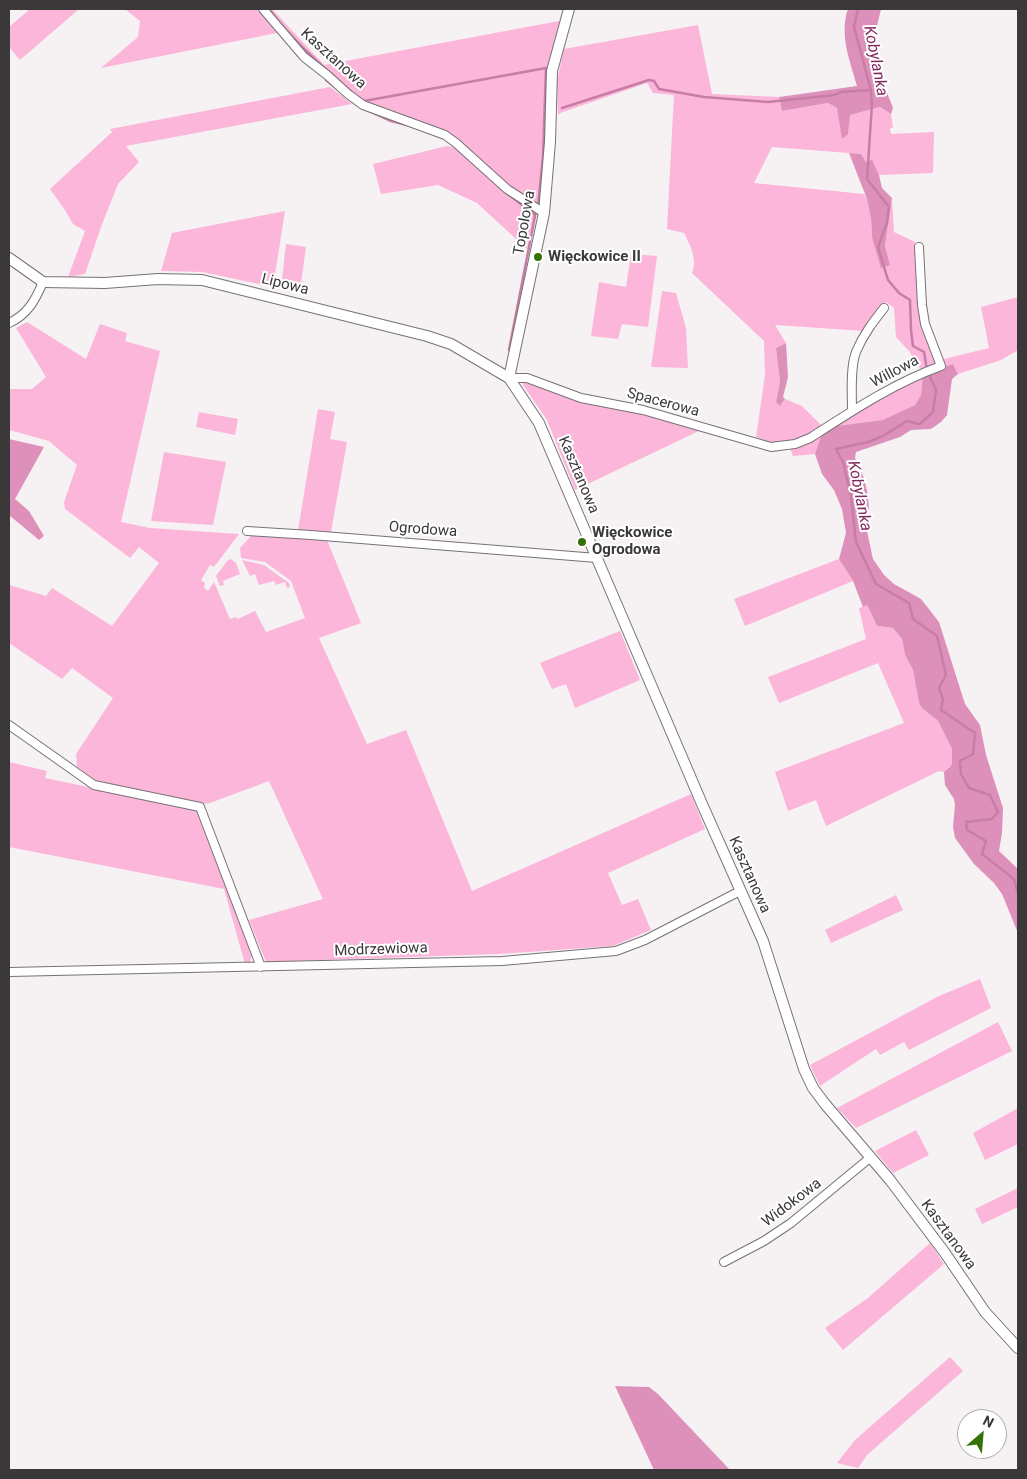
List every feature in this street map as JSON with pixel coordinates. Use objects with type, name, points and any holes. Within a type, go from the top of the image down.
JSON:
[{"type":"street","name":"Kasztanowa","points":[[262,9],[304,57],[363,105],[445,135],[507,190],[528,205],[544,213]]},
{"type":"street","name":"Topolowa","points":[[508,378],[544,213],[550,142],[552,71],[569,9]]},
{"type":"street","name":"Willowa","points":[[810,438],[852,411],[925,371],[941,366],[925,324],[922,305],[919,247]]},
{"type":"street","points":[[9,258],[43,282],[38,296],[29,310],[9,323]]},
{"type":"street","name":"Lipowa","points":[[43,282],[105,283],[158,279],[202,280],[427,336],[451,344],[508,378]]},
{"type":"street","points":[[852,411],[855,354],[867,331],[884,308]]},
{"type":"street","name":"Kasztanowa","points":[[508,378],[539,423],[763,941],[804,1069],[813,1088],[871,1157],[945,1253],[985,1312],[1018,1348]]},
{"type":"street","name":"Spacerowa","points":[[508,378],[527,378],[581,398],[643,410],[771,446],[795,444],[810,438]]},
{"type":"street","name":"Ogrodowa","points":[[246,531],[598,558]]},
{"type":"street","points":[[9,725],[94,785],[200,807],[261,967]]},
{"type":"street","name":"Modrzewiowa","points":[[9,972],[519,960],[616,951],[645,940],[740,891]]},
{"type":"street","name":"Widokowa","points":[[724,1262],[764,1241],[791,1223],[871,1157]]},
{"type":"shaded area","points":[[30,9],[79,9],[20,60],[9,47],[9,27]]},
{"type":"shaded area","points":[[125,9],[259,9],[277,33],[101,68],[138,37],[140,21]]},
{"type":"shaded area","points":[[266,9],[272,9],[324,65],[559,21],[561,23],[554,41],[547,79],[545,157],[538,206],[508,187],[445,132],[364,103],[299,48]]},
{"type":"shaded area","points":[[848,9],[881,9],[877,26],[877,67],[893,108],[891,114],[880,107],[850,115],[848,134],[842,139],[837,108],[828,103],[782,111],[779,97],[857,86],[845,38]]},
{"type":"shaded area","points":[[698,25],[712,94],[779,97],[782,111],[828,103],[837,108],[848,134],[849,115],[880,107],[891,114],[893,128],[890,128],[891,134],[934,132],[933,173],[879,175],[872,161],[866,162],[861,154],[772,147],[754,183],[864,194],[867,199],[871,219],[872,237],[890,265],[885,246],[892,198],[894,232],[915,242],[923,328],[936,363],[921,370],[909,351],[896,337],[894,308],[886,302],[864,331],[775,325],[786,343],[776,348],[780,382],[776,402],[781,405],[785,399],[802,406],[823,427],[798,440],[771,443],[756,437],[765,375],[764,341],[692,273],[694,258],[684,233],[667,229],[674,95],[653,93],[647,83],[558,115],[557,81],[564,49]]},
{"type":"shaded area","points":[[330,87],[352,104],[126,146],[139,162],[118,184],[85,274],[68,277],[85,231],[73,224],[50,189],[112,132],[110,129]]},
{"type":"shaded area","points":[[447,146],[455,147],[516,201],[535,212],[527,249],[477,203],[438,185],[381,194],[373,164]]},
{"type":"shaded area","points":[[849,153],[861,154],[866,162],[872,160],[879,175],[882,188],[892,198],[885,246],[890,265],[881,268],[872,237],[867,199]]},
{"type":"shaded area","points":[[285,211],[273,287],[202,272],[161,271],[172,233]]},
{"type":"shaded area","points":[[286,244],[306,247],[301,283],[282,280]]},
{"type":"shaded area","points":[[631,254],[657,256],[648,327],[622,324],[618,339],[591,336],[599,282],[626,287]]},
{"type":"shaded area","points":[[662,291],[676,293],[686,328],[688,368],[651,367]]},
{"type":"shaded area","points":[[1018,297],[1018,350],[1001,360],[958,374],[953,364],[943,367],[940,360],[989,348],[981,307]]},
{"type":"shaded area","points":[[27,322],[86,359],[100,324],[127,333],[125,341],[160,351],[121,522],[150,528],[239,534],[214,567],[210,565],[201,580],[205,583],[204,588],[208,591],[214,582],[230,619],[236,617],[238,619],[255,611],[266,632],[305,618],[291,581],[265,562],[241,558],[240,548],[252,535],[327,540],[361,623],[319,638],[367,744],[406,730],[472,891],[691,794],[705,829],[608,873],[622,905],[638,899],[651,930],[613,946],[499,954],[266,962],[249,920],[323,899],[269,781],[203,804],[100,783],[77,767],[76,754],[113,698],[72,668],[62,679],[9,643],[9,585],[46,596],[52,588],[112,626],[159,563],[139,547],[130,558],[65,509],[64,502],[77,465],[49,441],[9,430],[9,389],[32,389],[46,377],[16,328]]},
{"type":"shaded area","points":[[786,343],[788,377],[783,397],[785,399],[780,406],[776,402],[780,382],[776,348]]},
{"type":"shaded area","points":[[953,364],[958,374],[952,379],[947,415],[941,422],[931,429],[911,430],[900,437],[856,452],[855,458],[864,478],[867,491],[869,507],[866,527],[873,559],[884,575],[894,584],[921,599],[939,622],[965,704],[980,725],[986,755],[1003,808],[999,851],[1018,869],[1018,933],[1002,894],[994,883],[974,864],[955,838],[953,827],[954,799],[945,785],[944,772],[951,766],[952,749],[938,721],[922,708],[919,703],[913,670],[905,655],[902,639],[893,628],[877,626],[867,605],[863,607],[853,581],[839,559],[846,533],[842,509],[834,490],[822,474],[815,454],[821,436],[836,426],[883,420],[915,405],[921,395],[923,373]]},
{"type":"shaded area","points":[[923,373],[921,395],[915,405],[884,420],[836,426],[886,391]]},
{"type":"shaded area","points":[[526,381],[643,413],[699,431],[575,490],[547,420],[523,385],[523,382]]},
{"type":"shaded area","points":[[318,409],[335,412],[330,439],[347,442],[331,532],[298,530]]},
{"type":"shaded area","points":[[199,412],[238,419],[235,435],[196,427]]},
{"type":"shaded area","points":[[821,436],[815,454],[793,456],[790,448]]},
{"type":"shaded area","points":[[9,439],[44,447],[15,499],[29,511],[44,536],[39,540],[9,515]]},
{"type":"shaded area","points":[[164,452],[226,462],[213,525],[151,521]]},
{"type":"shaded area","points":[[231,559],[236,563],[240,574],[223,581],[224,585],[220,586],[216,576],[228,560]]},
{"type":"shaded area","points":[[839,559],[853,581],[745,626],[734,599]]},
{"type":"shaded area","points":[[242,560],[264,565],[289,583],[290,587],[287,588],[285,582],[276,585],[274,581],[259,585],[255,574],[250,576]]},
{"type":"shaded area","points":[[867,605],[877,626],[893,628],[902,639],[905,655],[913,670],[919,703],[922,708],[938,721],[952,749],[952,763],[944,772],[939,771],[826,826],[816,800],[788,811],[775,772],[904,723],[878,663],[779,703],[768,677],[866,639],[859,608]]},
{"type":"shaded area","points":[[620,631],[640,680],[575,708],[566,684],[552,689],[540,663]]},
{"type":"shaded area","points":[[9,762],[47,771],[45,778],[198,810],[252,952],[250,964],[245,964],[224,889],[9,847]]},
{"type":"shaded area","points":[[896,895],[903,910],[831,943],[825,930]]},
{"type":"shaded area","points":[[980,979],[991,1008],[909,1050],[904,1042],[880,1055],[876,1049],[820,1086],[810,1065],[939,996]]},
{"type":"shaded area","points":[[998,1022],[1012,1051],[856,1128],[837,1108]]},
{"type":"shaded area","points":[[1018,1108],[1018,1144],[985,1160],[973,1133]]},
{"type":"shaded area","points":[[916,1130],[929,1155],[893,1173],[875,1151]]},
{"type":"shaded area","points":[[1018,1188],[1018,1207],[982,1224],[975,1209]]},
{"type":"shaded area","points":[[930,1243],[944,1264],[843,1350],[825,1328],[868,1298]]},
{"type":"shaded area","points":[[950,1357],[963,1371],[867,1455],[858,1468],[837,1463],[855,1440]]},
{"type":"shaded area","points":[[615,1386],[649,1387],[658,1394],[730,1470],[654,1470]]},
{"type":"waterway","points":[[269,9],[299,44],[356,96]]},
{"type":"waterway","name":"Kobylanka","points":[[858,9],[854,27],[871,90],[872,104],[867,179],[889,207],[887,223],[878,247],[888,280],[899,293],[910,300],[913,346],[924,352],[927,370],[936,390],[933,412],[920,424],[907,421],[883,436],[868,442],[836,449],[843,462],[851,496],[856,542],[876,584],[909,603],[913,619],[937,636],[946,675],[939,688],[943,699],[941,710],[975,733],[973,754],[960,761],[961,774],[969,788],[990,795],[998,812],[992,819],[966,822],[967,830],[986,841],[982,854],[1014,879],[1018,894]]},
{"type":"waterway","points":[[360,99],[364,101],[546,68],[543,157],[538,206]]},
{"type":"waterway","points":[[326,80],[336,88]]},
{"type":"waterway","points":[[562,108],[649,80],[654,81],[659,89],[704,97],[768,102],[871,90]]},
{"type":"waterway","points":[[365,109],[391,121],[411,126]]},
{"type":"waterway","points":[[508,194],[535,215]]},
{"type":"waterway","points":[[509,350],[536,211]]},
{"type":"place","name":"Więckowice II","points":[[538,257]]},
{"type":"place","name":"Więckowice Ogrodowa","points":[[582,542]]}]
